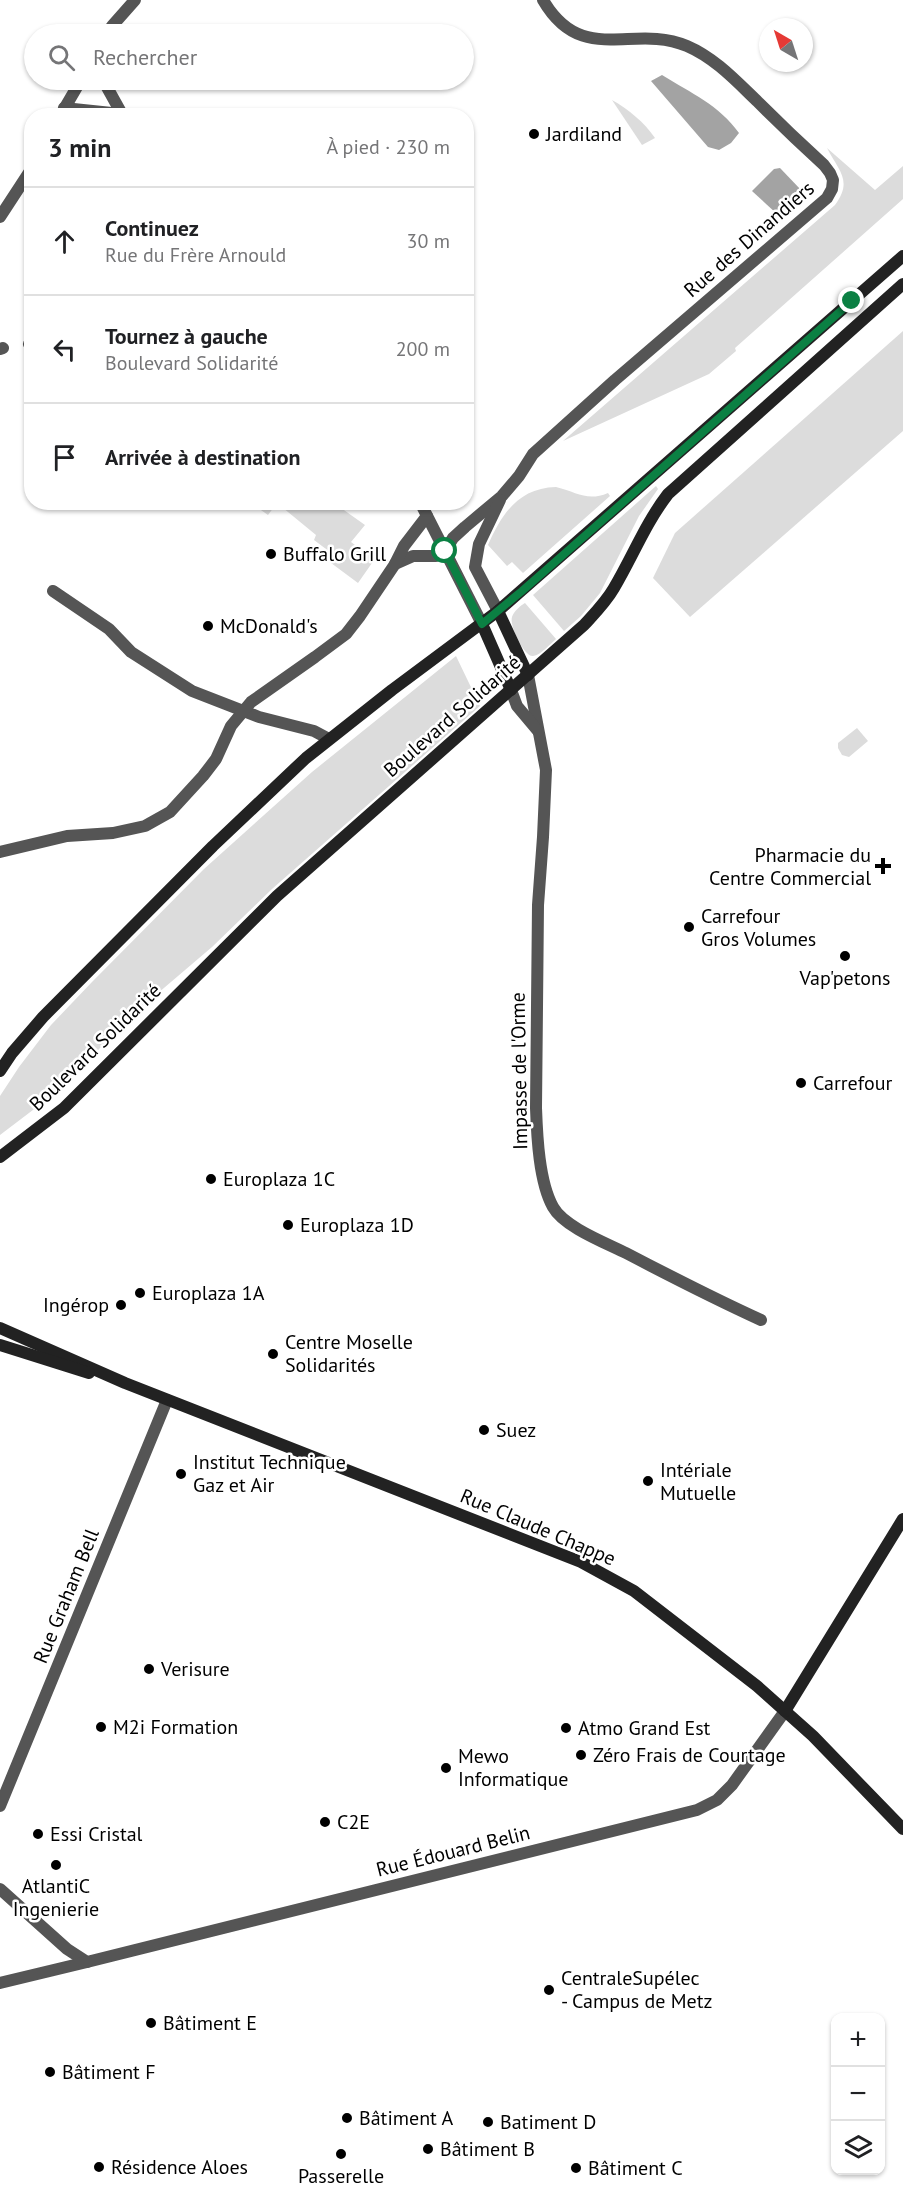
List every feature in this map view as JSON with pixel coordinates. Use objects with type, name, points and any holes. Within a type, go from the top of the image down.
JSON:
[{"type":"main road","points":[[0,1071],[12,1053],[43,1017],[213,846],[306,758],[498,611],[903,256]]},
{"type":"main road","name":"Boulevard Solidarité","points":[[0,1157],[64,1108],[277,896],[528,675],[598,610],[614,588],[646,526],[668,494],[903,284]]},
{"type":"main road","points":[[498,611],[528,675]]},
{"type":"main road","points":[[482,624],[511,690]]},
{"type":"main road","name":"Rue Claude Chappe","points":[[0,1328],[125,1383],[581,1562],[605,1574],[634,1591],[757,1686],[813,1736],[903,1828]]},
{"type":"main road","name":"Rue Claude Chappe","points":[[0,1345],[125,1383]]},
{"type":"main road","points":[[785,1711],[903,1519]]},
{"type":"street","points":[[114,24],[135,0]]},
{"type":"street","name":"Rue des Dinandiers","points":[[445,551],[453,538],[502,496],[519,476],[533,454],[615,380],[783,238],[827,198],[832,189],[830,173],[824,165],[710,58],[684,45],[658,40],[606,40],[583,36],[561,24],[543,0]]},
{"type":"street","points":[[64,108],[75,90]]},
{"type":"street","points":[[108,90],[118,108]]},
{"type":"street","points":[[0,217],[24,180]]},
{"type":"street","name":"Rue des Dinandiers","points":[[498,611],[475,567],[479,544],[502,496]]},
{"type":"street","points":[[424,510],[482,624]]},
{"type":"street","points":[[0,852],[68,836],[113,833],[145,826],[170,812],[216,759],[231,726],[256,697],[345,634],[360,616],[395,564],[404,546],[427,516]]},
{"type":"street","points":[[395,564],[413,556],[436,556],[445,551]]},
{"type":"street","points":[[53,591],[109,629],[131,652],[192,691],[259,717],[314,731],[329,739]]},
{"type":"street","name":"Impasse de l'Orme","points":[[528,675],[546,770],[537,928],[537,1139],[546,1184],[554,1209],[576,1227],[716,1300],[761,1320]]},
{"type":"street","name":"Impasse de l'Orme","points":[[511,690],[517,706],[539,732]]},
{"type":"street","name":"Rue Graham Bell","points":[[0,1806],[167,1400]]},
{"type":"street","name":"Rue Édouard Belin","points":[[0,1983],[697,1810],[717,1800],[732,1785],[785,1711]]},
{"type":"street","points":[[0,1889],[67,1949],[87,1962]]},
{"type":"shaded area","points":[[662,75],[704,100],[723,115],[739,133],[731,143],[719,150],[708,147],[651,81]]},
{"type":"shaded area","points":[[612,100],[635,116],[655,138],[642,145]]},
{"type":"shaded area","points":[[827,148],[875,190],[903,166],[903,199],[735,348],[736,351],[709,374],[563,441],[835,205],[844,182]]},
{"type":"shaded area","points":[[780,168],[802,191],[790,205],[777,214],[752,191],[774,169]]},
{"type":"shaded area","points":[[903,331],[903,431],[690,617],[653,578],[675,533]]},
{"type":"shaded area","points":[[656,486],[658,489],[639,516],[600,593],[581,616],[564,631],[533,595]]},
{"type":"shaded area","points":[[556,487],[594,497],[608,493],[610,496],[523,573],[512,562],[507,566],[488,545],[499,523],[513,504],[522,497],[543,488]]},
{"type":"shaded area","points":[[261,510],[272,510],[268,515]]},
{"type":"shaded area","points":[[286,510],[344,510],[365,525],[351,542],[371,557],[372,563],[358,583],[327,560],[330,556],[324,552],[326,549],[314,540],[316,535]]},
{"type":"shaded area","points":[[525,603],[556,639],[542,652],[533,656],[529,655],[522,646],[512,621],[514,613]]},
{"type":"shaded area","points":[[456,656],[480,706],[272,889],[212,947],[144,1005],[50,1097],[0,1135],[0,1096],[51,1025],[204,869],[312,772]]},
{"type":"shaded area","points":[[857,728],[868,741],[849,757],[842,755],[838,743]]},
{"type":"place","name":"Jardiland","points":[[534,134]]},
{"type":"place","name":"Buffalo Grill","points":[[271,554]]},
{"type":"place","name":"McDonald's","points":[[208,626]]},
{"type":"place","name":"Pharmacie du Centre Commercial","points":[[883,866]]},
{"type":"place","name":"Carrefour Gros Volumes","points":[[689,927]]},
{"type":"place","name":"Vap'petons","points":[[845,956]]},
{"type":"place","name":"Carrefour","points":[[801,1083]]},
{"type":"place","name":"Europlaza 1C","points":[[211,1179]]},
{"type":"place","name":"Europlaza 1D","points":[[288,1225]]},
{"type":"place","name":"Europlaza 1A","points":[[140,1293]]},
{"type":"place","name":"Ingérop","points":[[121,1305]]},
{"type":"place","name":"Centre Moselle Solidarités","points":[[273,1354]]},
{"type":"place","name":"Suez","points":[[484,1430]]},
{"type":"place","name":"Institut Technique Gaz et Air","points":[[181,1474]]},
{"type":"place","name":"Intériale Mutuelle","points":[[648,1481]]},
{"type":"place","name":"Verisure","points":[[149,1669]]},
{"type":"place","name":"M2i Formation","points":[[101,1727]]},
{"type":"place","name":"Atmo Grand Est","points":[[566,1728]]},
{"type":"place","name":"Zéro Frais de Courtage","points":[[581,1755]]},
{"type":"place","name":"Mewo Informatique","points":[[446,1768]]},
{"type":"place","name":"C2E","points":[[325,1822]]},
{"type":"place","name":"Essi Cristal","points":[[38,1834]]},
{"type":"place","name":"AtlantiC Ingenierie","points":[[56,1865]]},
{"type":"place","name":"CentraleSupélec - Campus de Metz","points":[[549,1990]]},
{"type":"place","name":"Bâtiment E","points":[[151,2023]]},
{"type":"place","name":"Bâtiment F","points":[[50,2072]]},
{"type":"place","name":"Bâtiment A","points":[[347,2118]]},
{"type":"place","name":"Batiment D","points":[[488,2122]]},
{"type":"place","name":"Bâtiment B","points":[[428,2149]]},
{"type":"place","name":"Passerelle","points":[[341,2154]]},
{"type":"place","name":"Résidence Aloes","points":[[99,2167]]},
{"type":"place","name":"Bâtiment C","points":[[576,2168]]},
{"type":"route","points":[[445,551],[482,624],[852,301]]}]
